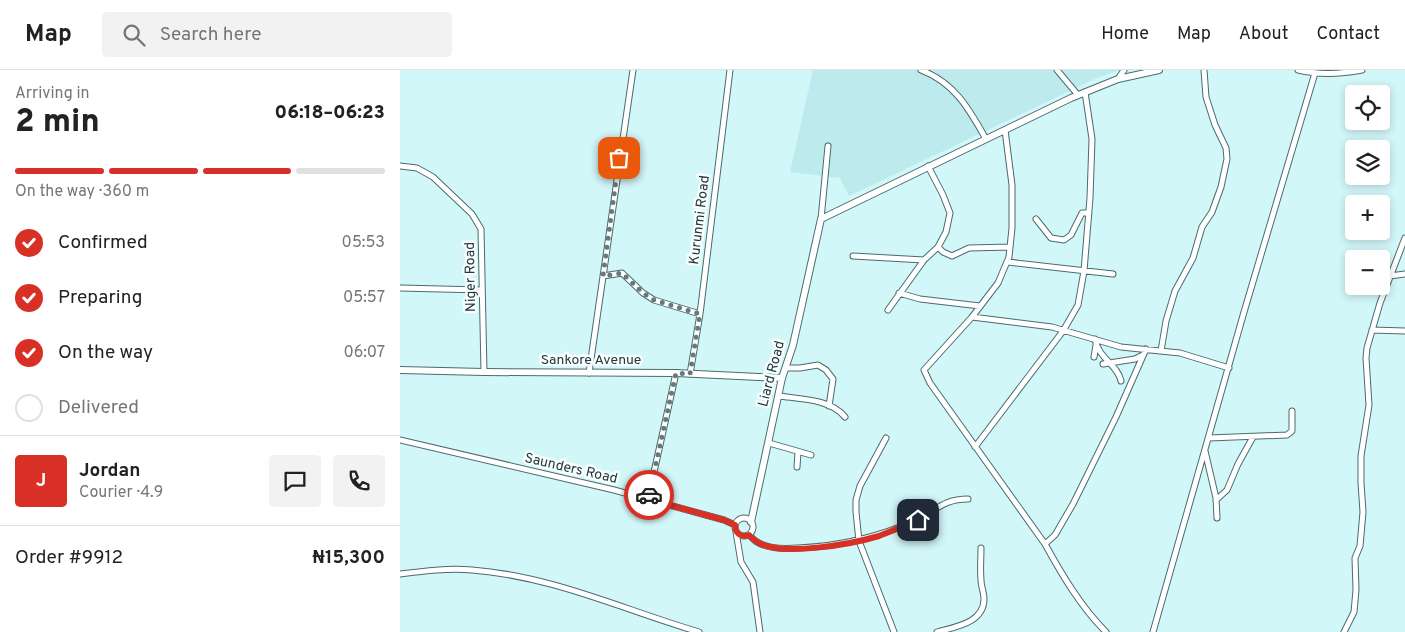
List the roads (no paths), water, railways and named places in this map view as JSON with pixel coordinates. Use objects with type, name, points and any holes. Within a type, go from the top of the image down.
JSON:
[{"type":"street","points":[[589,373],[633,70]]},
{"type":"street","name":"Kurunmi Road","points":[[690,374],[700,314],[730,70]]},
{"type":"street","points":[[921,70],[948,85],[961,98],[986,139]]},
{"type":"street","points":[[1057,70],[1078,95]]},
{"type":"street","points":[[1118,79],[1124,70]]},
{"type":"street","points":[[821,219],[1078,95],[1118,79],[1159,70]]},
{"type":"street","points":[[1161,351],[1174,291],[1193,258],[1202,228],[1212,212],[1221,187],[1227,160],[1226,148],[1215,125],[1206,97],[1204,70]]},
{"type":"street","points":[[1298,70],[1329,74],[1362,70]]},
{"type":"street","points":[[1153,632],[1315,73]]},
{"type":"street","points":[[975,447],[1063,331],[1078,305],[1084,271],[1089,213],[1092,139],[1085,92]]},
{"type":"street","points":[[1006,130],[1012,185],[1008,262],[998,283],[972,317],[924,370],[930,383],[1045,544],[1061,574],[1082,604],[1106,632]]},
{"type":"street","points":[[821,219],[828,146]]},
{"type":"street","name":"Niger Road","points":[[400,166],[417,168],[433,177],[472,214],[481,229],[484,372]]},
{"type":"street","points":[[888,310],[924,260],[938,247],[946,232],[950,214],[943,195],[928,166]]},
{"type":"street","points":[[1036,219],[1051,238],[1064,240],[1071,235],[1082,213],[1089,213]]},
{"type":"street","name":"Liard Road","points":[[751,522],[782,378],[793,345],[821,219]]},
{"type":"street","points":[[1405,238],[1390,276],[1405,274]]},
{"type":"street","points":[[938,247],[943,252],[952,256],[969,248],[1010,247]]},
{"type":"street","points":[[853,256],[924,260]]},
{"type":"street","points":[[1008,262],[1114,274]]},
{"type":"street","points":[[603,276],[622,273],[643,293],[654,300],[700,314]]},
{"type":"street","points":[[400,288],[482,290]]},
{"type":"street","points":[[900,294],[920,299],[980,306]]},
{"type":"street","points":[[1344,632],[1354,612],[1356,590],[1355,558],[1360,546],[1363,520],[1362,456],[1369,405],[1366,358],[1372,330],[1384,295]]},
{"type":"street","points":[[972,317],[1052,327],[1095,342],[1180,353],[1229,368]]},
{"type":"street","points":[[1372,330],[1405,331]]},
{"type":"street","points":[[1094,357],[1095,342]]},
{"type":"street","points":[[1095,342],[1106,364],[1118,373],[1121,381]]},
{"type":"street","points":[[1045,544],[1055,535],[1073,504],[1116,417],[1146,349]]},
{"type":"street","points":[[1106,364],[1135,359],[1144,355]]},
{"type":"street","points":[[786,368],[818,365],[826,370],[833,379],[829,406]]},
{"type":"street","name":"Sankore Avenue","points":[[400,370],[676,373],[782,378]]},
{"type":"street","points":[[648,499],[676,373]]},
{"type":"street","points":[[779,396],[829,406],[837,409],[845,417]]},
{"type":"street","points":[[1209,438],[1290,434],[1292,411]]},
{"type":"street","points":[[1216,500],[1226,490],[1253,437]]},
{"type":"street","points":[[886,438],[860,486],[856,500],[858,541],[894,632]]},
{"type":"street","name":"Saunders Road","points":[[400,440],[648,499],[724,520],[735,525]]},
{"type":"street","points":[[769,444],[811,455]]},
{"type":"street","points":[[1205,451],[1216,500],[1217,518]]},
{"type":"street","points":[[797,467],[798,452]]},
{"type":"street","points":[[736,532],[746,535],[758,543],[785,549],[826,547],[881,535],[918,520],[948,501],[968,499]]},
{"type":"street","points":[[738,544],[753,528],[747,518],[741,518],[735,525],[736,532],[738,544],[741,562],[753,582],[760,632]]},
{"type":"street","points":[[937,632],[969,622],[983,611],[981,548]]},
{"type":"street","points":[[400,574],[433,570],[471,570],[513,575],[572,589],[699,632]]}]
